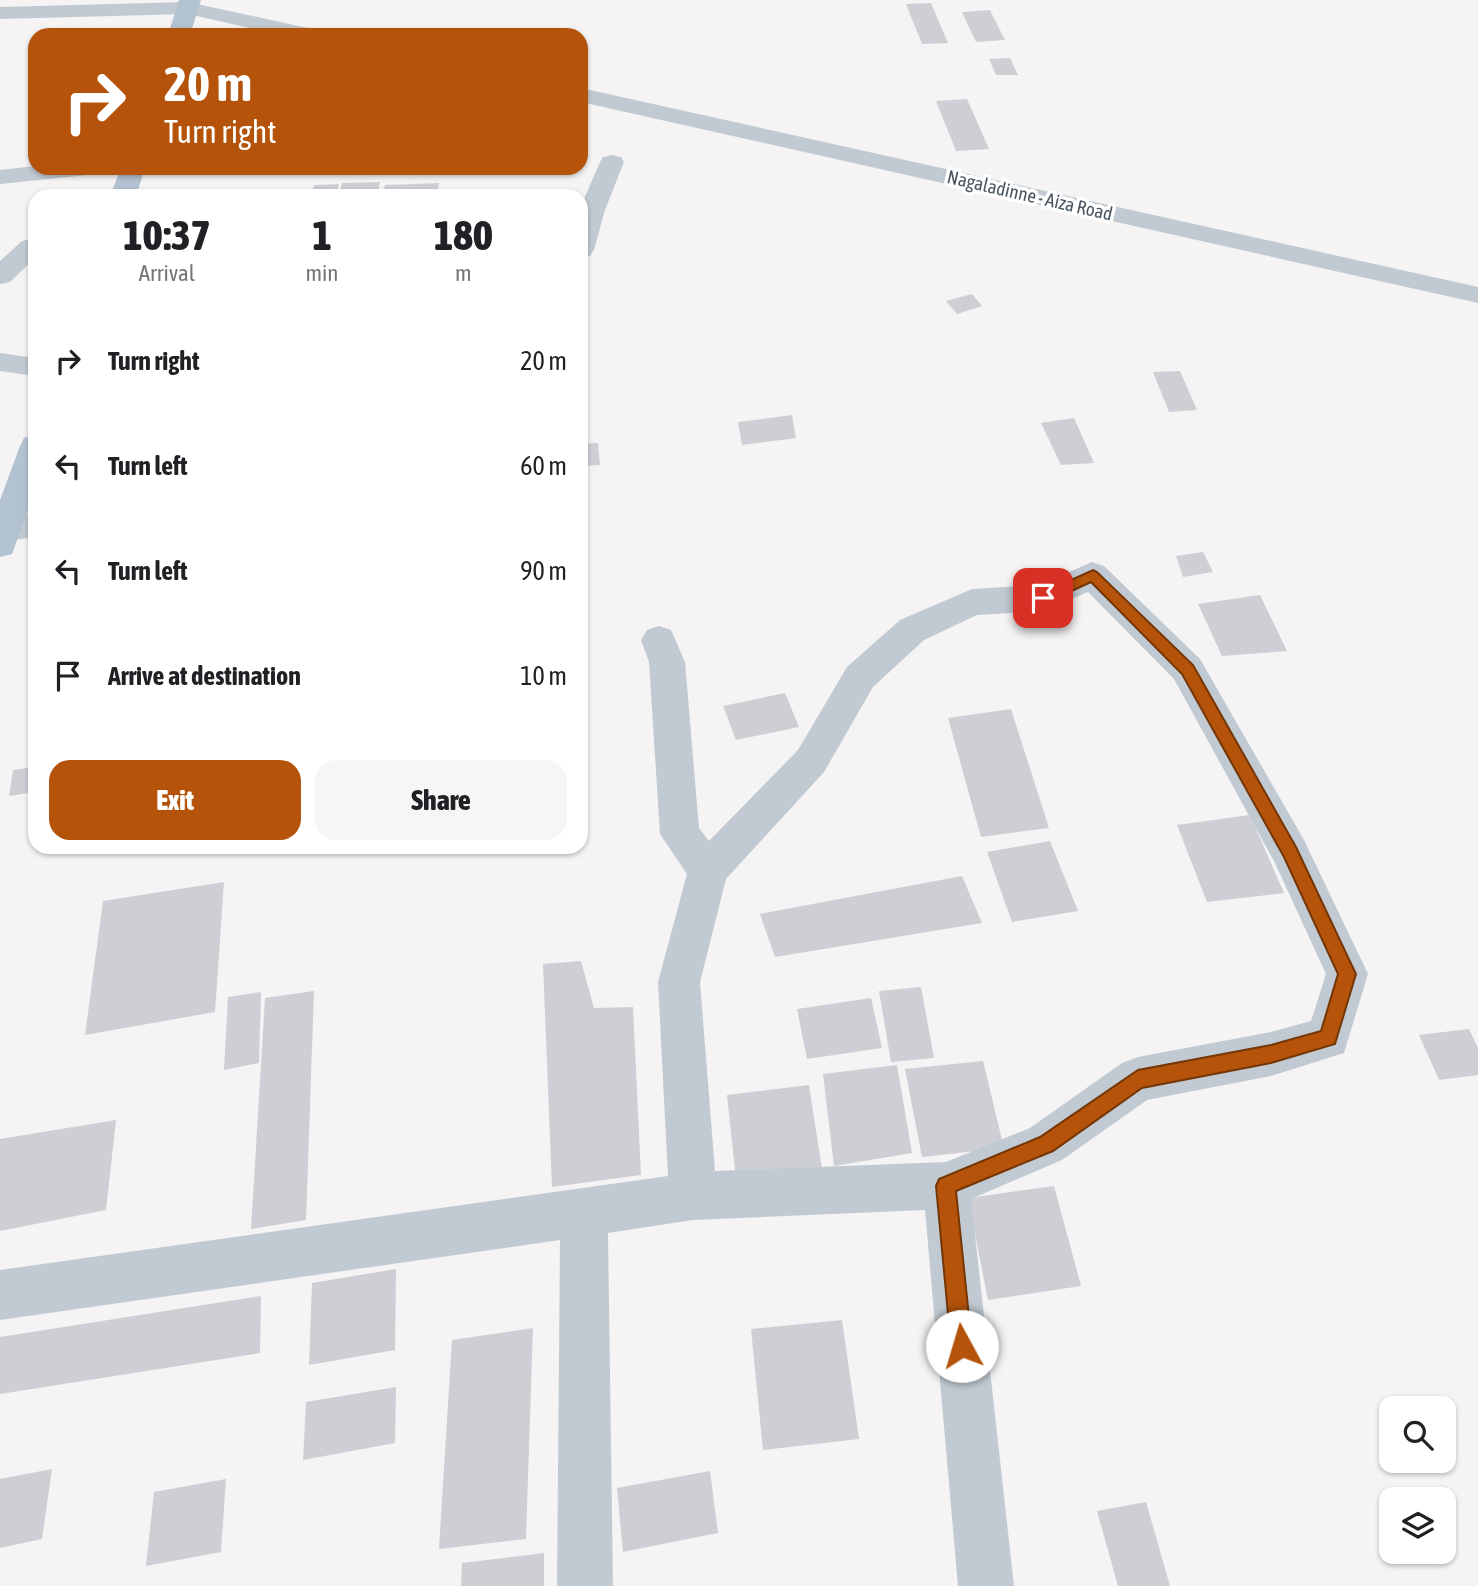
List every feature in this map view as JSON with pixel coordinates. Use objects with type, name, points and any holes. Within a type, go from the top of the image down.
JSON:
[{"type":"main road","points":[[181,28],[189,4]]},
{"type":"main road","points":[[14,533],[10,486],[28,457]]},
{"type":"street","points":[[0,13],[189,4],[282,28]]},
{"type":"street","name":"Nagaladinne - Aiza Road","points":[[588,98],[1478,295]]},
{"type":"street","points":[[588,227],[612,162]]},
{"type":"street","points":[[0,177],[28,174]]},
{"type":"street","points":[[0,248],[28,247]]},
{"type":"street","points":[[0,276],[28,251]]},
{"type":"street","points":[[0,362],[28,366]]},
{"type":"street","points":[[0,1295],[693,1196],[946,1186],[1046,1144],[1138,1079],[1271,1054],[1328,1038],[1347,974],[1290,852],[1187,669],[1093,575],[1043,598],[972,602],[912,631],[860,677],[811,761],[708,870],[679,982],[693,1196]]},
{"type":"street","points":[[659,640],[667,662],[680,834],[708,870]]},
{"type":"street","points":[[946,1186],[986,1586]]},
{"type":"street","points":[[583,1213],[586,1289],[585,1586]]},
{"type":"building","points":[[931,3],[948,43],[922,44],[906,4]]},
{"type":"building","points":[[990,10],[1005,40],[976,42],[962,12]]},
{"type":"building","points":[[1010,58],[1018,75],[996,75],[989,59]]},
{"type":"building","points":[[967,99],[989,149],[956,151],[936,101]]},
{"type":"building","points":[[380,182],[378,189],[341,189],[342,183]]},
{"type":"building","points":[[439,183],[438,189],[384,189],[385,185]]},
{"type":"building","points":[[339,184],[338,189],[313,189],[314,185]]},
{"type":"building","points":[[972,294],[982,306],[957,314],[946,301]]},
{"type":"building","points":[[1180,371],[1197,410],[1169,412],[1153,372]]},
{"type":"building","points":[[792,415],[796,438],[742,445],[738,422]]},
{"type":"building","points":[[1074,418],[1094,463],[1061,465],[1041,423]]},
{"type":"building","points":[[598,443],[600,465],[588,466],[588,444]]},
{"type":"building","points":[[1203,552],[1213,572],[1183,577],[1176,556]]},
{"type":"building","points":[[1260,595],[1287,651],[1222,656],[1198,604]]},
{"type":"building","points":[[785,693],[799,727],[736,740],[723,706]]},
{"type":"building","points":[[1011,709],[1049,828],[981,837],[948,718]]},
{"type":"building","points":[[28,768],[28,793],[9,796],[13,770]]},
{"type":"building","points":[[1250,815],[1284,893],[1207,902],[1177,825]]},
{"type":"building","points":[[1050,841],[1078,911],[1012,922],[987,852]]},
{"type":"building","points":[[962,876],[982,923],[775,957],[760,914]]},
{"type":"building","points":[[224,882],[215,1012],[85,1035],[103,901]]},
{"type":"building","points":[[581,961],[594,1008],[633,1007],[641,1175],[552,1187],[543,964]]},
{"type":"building","points":[[921,987],[934,1058],[891,1062],[879,991]]},
{"type":"building","points":[[314,991],[306,1220],[251,1229],[265,998]]},
{"type":"building","points":[[261,992],[259,1063],[224,1070],[228,997]]},
{"type":"building","points":[[871,998],[882,1048],[807,1059],[797,1009]]},
{"type":"building","points":[[1469,1029],[1478,1048],[1478,1075],[1439,1080],[1419,1035]]},
{"type":"building","points":[[983,1061],[1004,1148],[922,1157],[905,1069]]},
{"type":"building","points":[[897,1065],[912,1153],[834,1166],[823,1074]]},
{"type":"building","points":[[809,1085],[822,1169],[736,1179],[727,1095]]},
{"type":"building","points":[[116,1120],[106,1210],[0,1231],[0,1139]]},
{"type":"building","points":[[1054,1186],[1081,1286],[988,1300],[968,1198]]},
{"type":"building","points":[[396,1269],[395,1350],[309,1365],[312,1283]]},
{"type":"building","points":[[261,1296],[260,1353],[0,1394],[0,1337]]},
{"type":"building","points":[[842,1320],[859,1439],[763,1450],[751,1329]]},
{"type":"building","points":[[533,1328],[526,1539],[439,1549],[452,1340]]},
{"type":"building","points":[[396,1387],[395,1443],[303,1460],[306,1402]]},
{"type":"building","points":[[52,1469],[42,1539],[0,1548],[0,1479]]},
{"type":"building","points":[[710,1471],[718,1533],[623,1552],[617,1488]]},
{"type":"building","points":[[226,1479],[221,1552],[146,1566],[154,1492]]},
{"type":"building","points":[[1146,1502],[1170,1586],[1118,1586],[1097,1511]]},
{"type":"building","points":[[544,1553],[544,1586],[461,1586],[462,1563]]},
{"type":"route","points":[[962,1346],[946,1186],[1046,1144],[1138,1079],[1271,1054],[1328,1038],[1347,974],[1290,852],[1187,669],[1093,575],[1043,598]]}]
